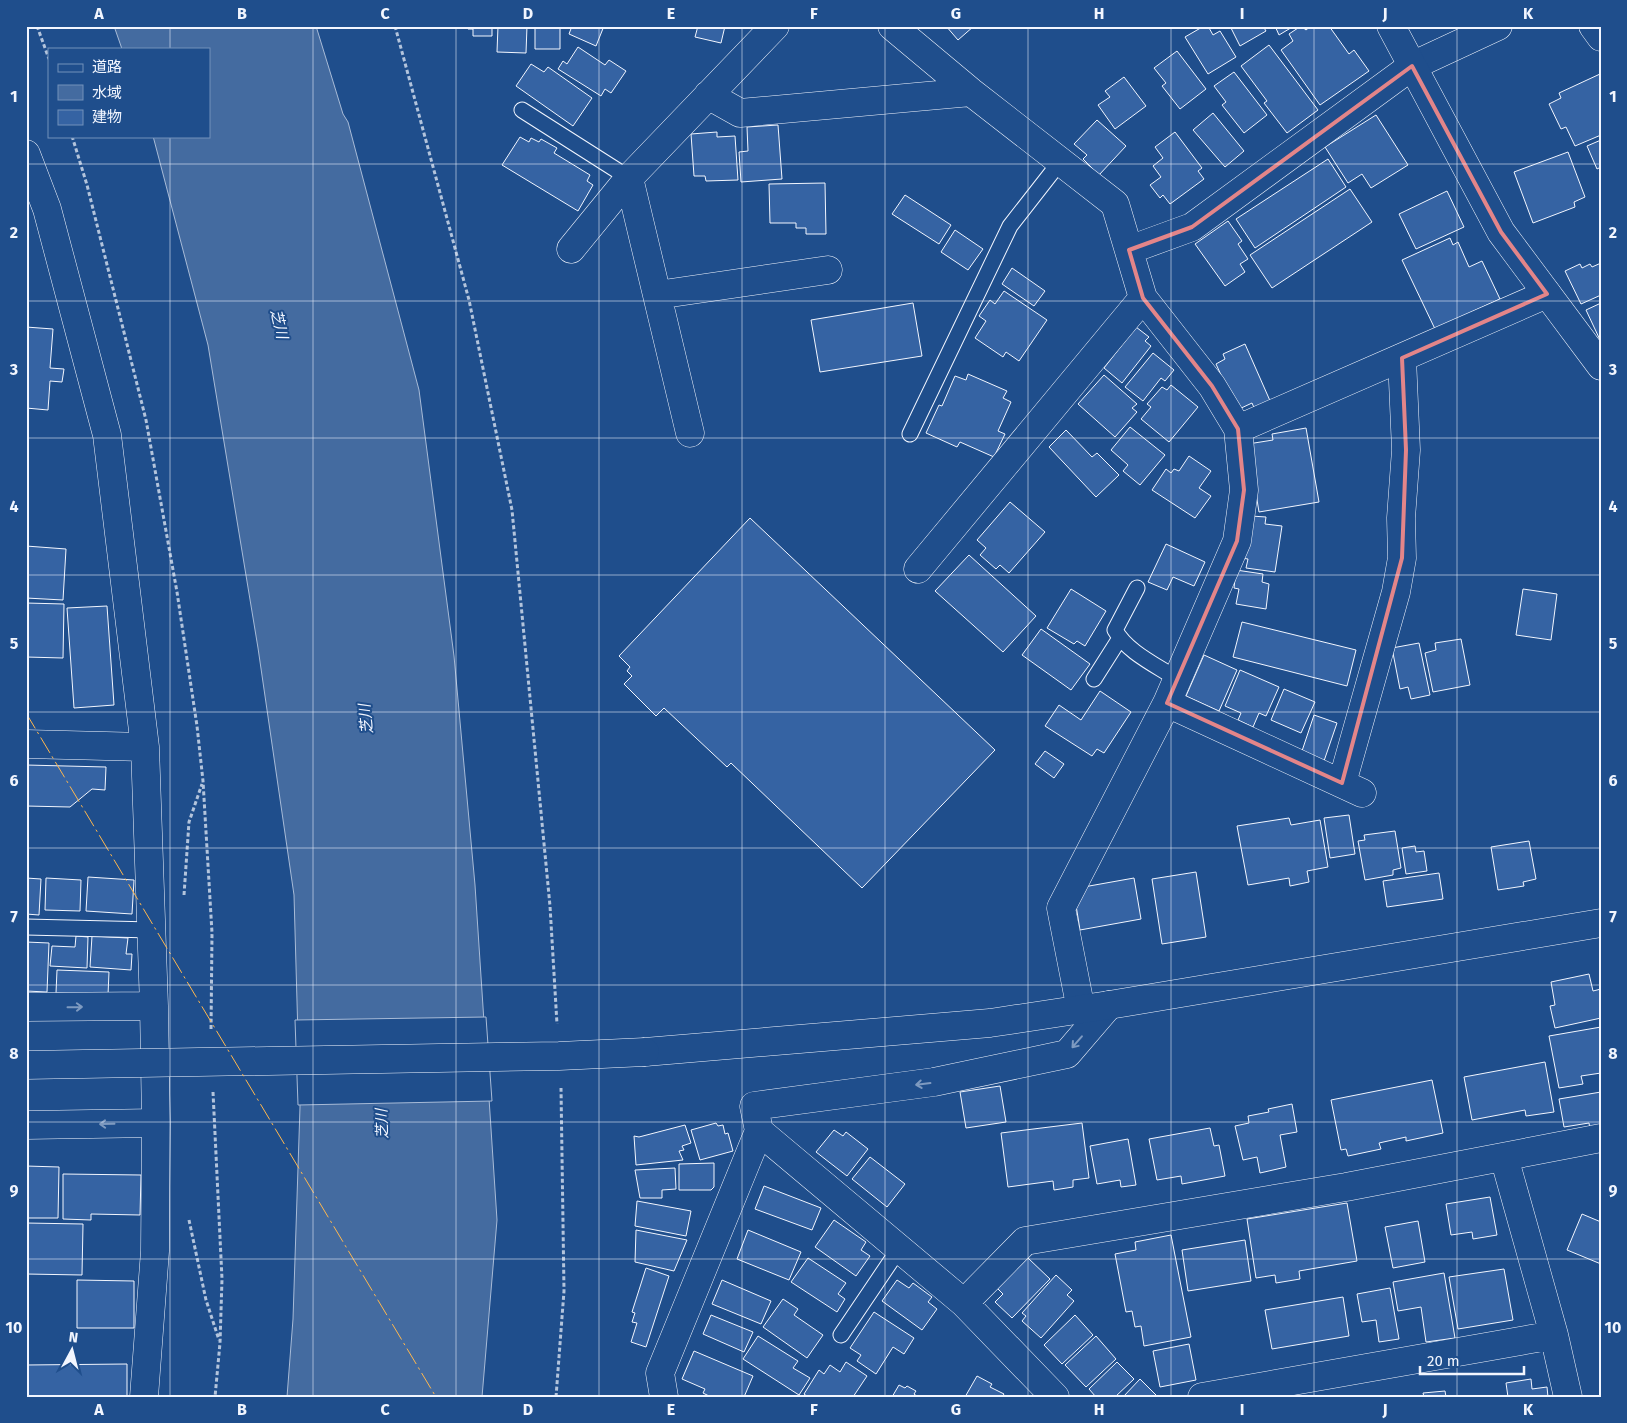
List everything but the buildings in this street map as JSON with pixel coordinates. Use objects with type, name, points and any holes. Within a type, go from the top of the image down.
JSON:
[{"type":"street","points":[[571,249],[629,178],[775,26]]},
{"type":"street","points":[[892,26],[971,92],[1115,204],[1144,298],[1212,386],[1238,429],[1244,490],[1236,541],[1172,691],[1062,908],[1081,1010]]},
{"type":"street","points":[[1391,26],[1501,232],[1601,366]]},
{"type":"street","points":[[1129,250],[1192,227],[1412,66],[1498,26]]},
{"type":"street","points":[[1593,26],[1601,37]]},
{"type":"street","points":[[708,96],[740,113],[971,92]]},
{"type":"street","points":[[26,154],[37,209],[107,435],[145,747],[152,930],[156,1123],[155,1251],[144,1397]]},
{"type":"street","points":[[629,178],[690,433]]},
{"type":"street","points":[[657,294],[828,270]]},
{"type":"street","points":[[1238,429],[1547,294]]},
{"type":"street","points":[[918,569],[1144,298]]},
{"type":"street","points":[[1172,691],[1352,788],[1402,558],[1406,450],[1402,358]]},
{"type":"street","points":[[26,744],[145,747]]},
{"type":"street","points":[[26,1065],[558,1056],[645,1052],[990,1023],[1109,1006],[1601,923]]},
{"type":"street","points":[[26,1007],[154,1006]]},
{"type":"street","points":[[756,1119],[1067,1054],[1109,1006]]},
{"type":"street","points":[[756,1119],[900,1249],[964,1303],[1056,1397]]},
{"type":"street","points":[[664,1397],[660,1372],[756,1119]]},
{"type":"street","points":[[26,1125],[156,1123]]},
{"type":"street","points":[[964,1303],[1025,1241],[1346,1187],[1601,1138]]},
{"type":"street","points":[[1504,1157],[1554,1335],[1568,1397]]},
{"type":"street","points":[[1202,1397],[1554,1335]]},
{"type":"lane","points":[[522,110],[629,178]]},
{"type":"lane","points":[[910,434],[1010,226],[1060,162]]},
{"type":"lane","points":[[1138,588],[1114,630],[1120,638],[1145,659],[1172,691]]},
{"type":"lane","points":[[1094,678],[1120,638]]},
{"type":"lane","points":[[26,927],[152,930]]},
{"type":"lane","points":[[841,1335],[900,1249]]},
{"type":"path","points":[[38,26],[48,56]]},
{"type":"path","points":[[395,26],[469,300],[512,510],[550,906],[558,1056],[563,1104],[564,1291],[556,1397]]},
{"type":"highlighted area","points":[[1412,66],[1501,232],[1547,294],[1402,358],[1406,450],[1402,558],[1342,783],[1167,703],[1237,541],[1244,490],[1238,429],[1212,386],[1143,298],[1129,250],[1192,227]]},
{"type":"water","name":"芝川","points":[[114,26],[316,26],[343,114],[348,122],[419,390],[454,656],[475,885],[497,1220],[482,1397],[287,1397],[293,1319],[300,1107],[294,895],[258,648],[208,345],[154,138],[210,138],[210,48],[122,48]]},
{"type":"pier","points":[[486,1017],[492,1101],[298,1105],[295,1020]]},
{"type":"power","points":[[26,713],[436,1397]]}]
